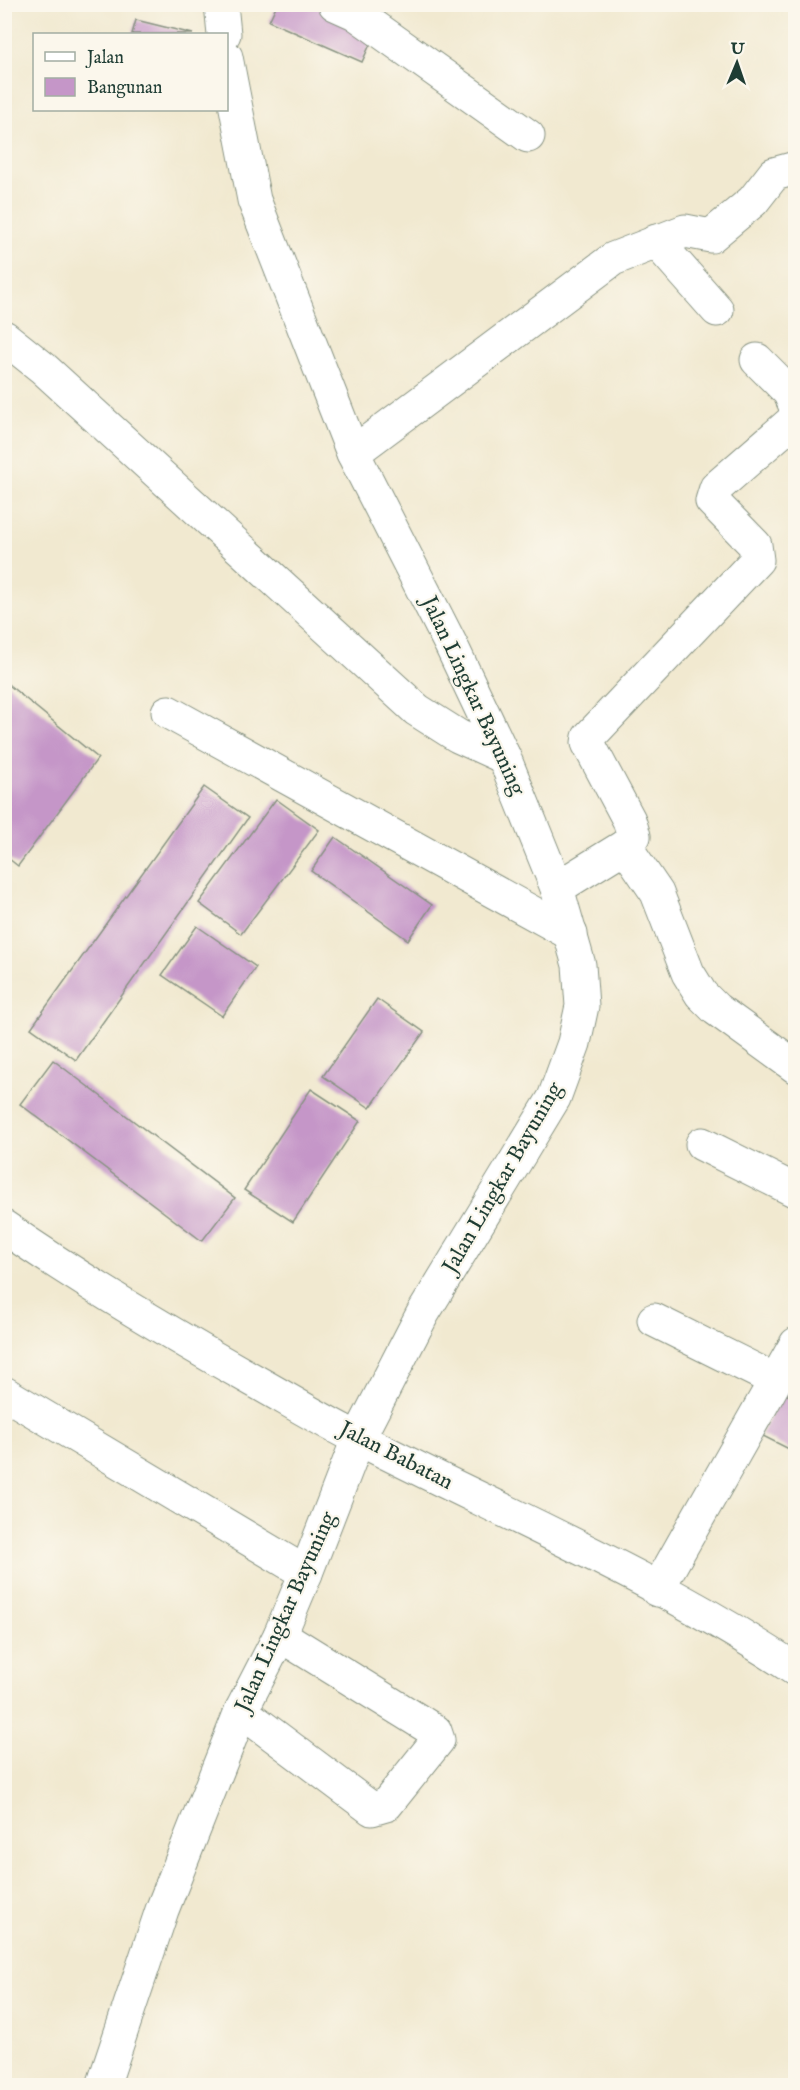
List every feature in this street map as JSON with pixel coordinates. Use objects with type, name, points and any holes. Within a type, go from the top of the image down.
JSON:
[{"type":"street","points":[[221,4],[224,33]]},
{"type":"street","points":[[335,4],[355,13],[528,136]]},
{"type":"street","name":"Jalan Lingkar Bayuning","points":[[103,2085],[162,1910],[241,1712],[280,1635],[306,1573],[358,1439],[422,1315],[554,1098],[574,1043],[582,1006],[579,965],[557,888],[504,757],[451,645],[352,453],[254,200],[228,67]]},
{"type":"street","points":[[352,453],[613,259],[686,231],[711,237],[753,201],[774,174],[795,168]]},
{"type":"street","points":[[656,241],[717,310]]},
{"type":"street","points":[[4,337],[105,424],[417,710],[458,736],[504,757]]},
{"type":"street","points":[[557,888],[625,846],[634,836],[634,830],[588,743],[589,737],[757,560],[755,545],[712,501],[716,488],[794,420],[795,409],[789,392],[757,360]]},
{"type":"street","points":[[168,712],[571,934]]},
{"type":"street","points":[[625,846],[657,893],[688,973],[701,994],[716,1009],[795,1067]]},
{"type":"street","points":[[702,1144],[795,1191]]},
{"type":"street","name":"Jalan Babatan","points":[[4,1227],[142,1317],[358,1439],[551,1534],[791,1658]]},
{"type":"street","points":[[654,1320],[775,1380]]},
{"type":"street","points":[[657,1590],[795,1344]]},
{"type":"street","points":[[4,1393],[306,1573]]},
{"type":"street","points":[[241,1712],[372,1809],[386,1805],[438,1740],[435,1731],[280,1635]]},
{"type":"building","points":[[277,4],[320,4],[377,29],[362,62],[269,21]]},
{"type":"building","points":[[136,20],[189,33],[132,33]]},
{"type":"building","points":[[4,681],[98,758],[18,866],[4,855]]},
{"type":"building","points":[[204,787],[248,818],[76,1060],[31,1028]]},
{"type":"building","points":[[276,799],[319,830],[241,934],[199,903]]},
{"type":"building","points":[[335,837],[432,905],[408,940],[311,871]]},
{"type":"building","points":[[197,926],[256,967],[222,1016],[162,975]]},
{"type":"building","points":[[377,999],[424,1032],[370,1108],[323,1076]]},
{"type":"building","points":[[53,1060],[235,1198],[202,1241],[20,1104]]},
{"type":"building","points":[[311,1089],[360,1121],[293,1222],[244,1190]]},
{"type":"building","points":[[783,1393],[796,1399],[796,1443],[791,1450],[761,1435]]}]
